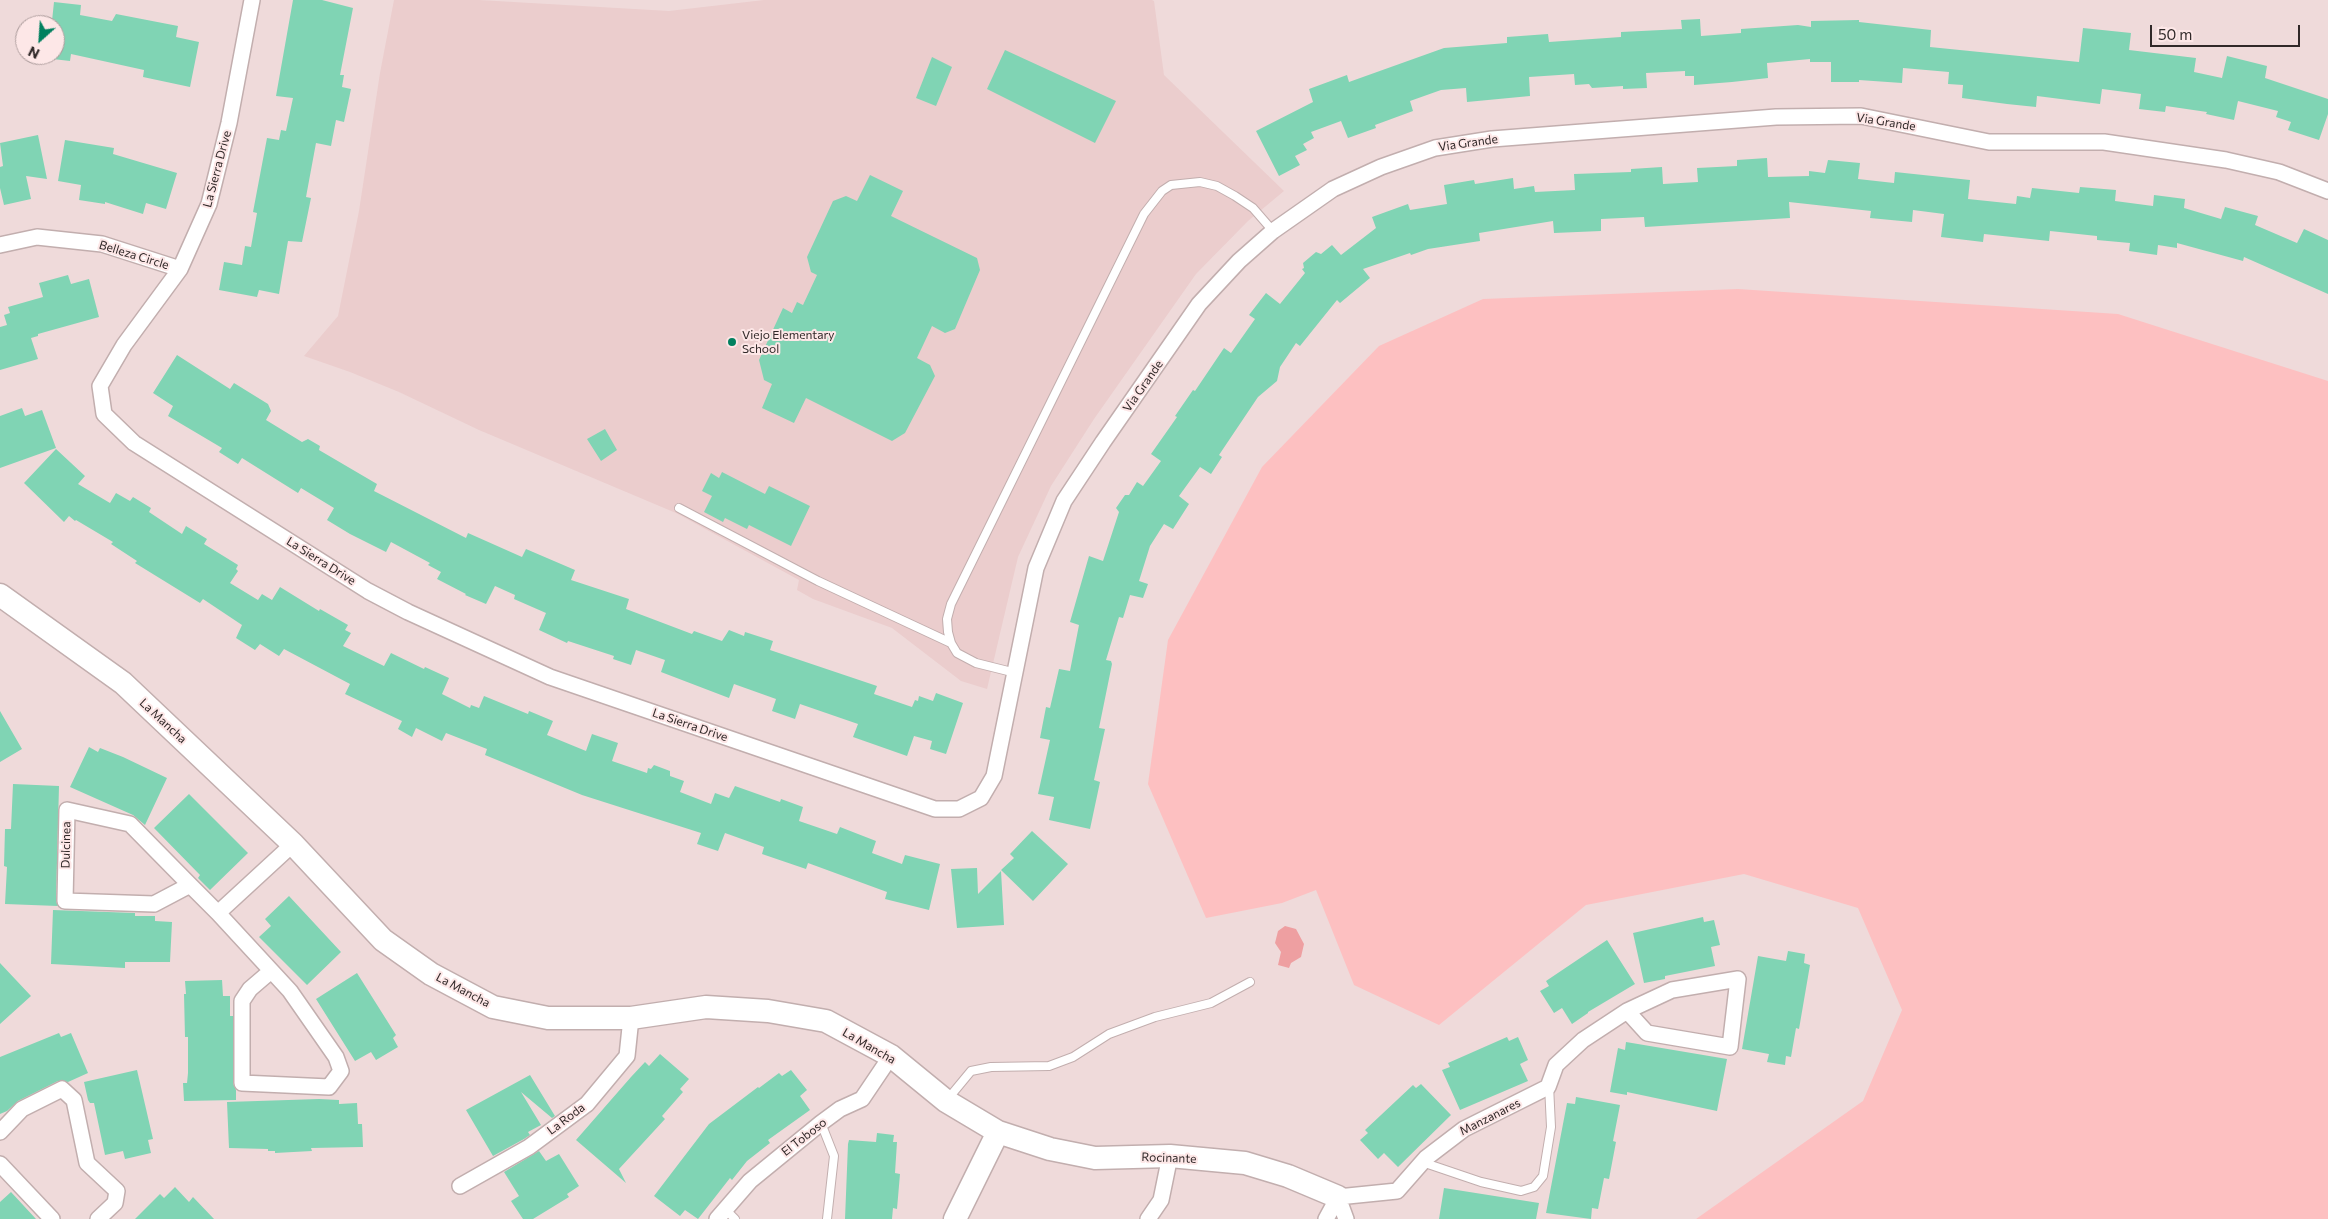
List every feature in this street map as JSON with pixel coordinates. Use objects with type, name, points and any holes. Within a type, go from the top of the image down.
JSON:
[{"type":"street","name":"La Sierra Drive","points":[[252,0],[229,123],[209,204],[180,269],[124,346],[100,386],[104,414],[134,443],[368,591],[408,612],[550,677],[935,809],[959,809],[981,798]]},
{"type":"street","name":"Via Grande","points":[[981,798],[994,776],[1036,568],[1064,501],[1199,304],[1239,261],[1273,231],[1332,189],[1380,167],[1434,148],[1492,139],[1776,117],[1861,116],[1989,142],[2104,142],[2226,160],[2278,172],[2328,191]]},
{"type":"street","name":"Belleza Circle","points":[[0,245],[37,237],[102,244],[180,269]]},
{"type":"street","name":"La Mancha","points":[[0,594],[123,683],[293,844],[383,940],[431,974],[493,1007],[548,1018],[631,1018],[706,1008],[768,1011],[826,1021],[891,1056],[946,1101],[998,1132]]},
{"type":"street","name":"Dulcinea","points":[[190,885],[154,904],[65,901],[67,810],[130,824],[218,913],[290,991],[339,1064],[341,1071],[329,1087],[242,1083],[242,1001],[250,989],[271,971]]},
{"type":"street","points":[[218,913],[293,844]]},
{"type":"street","name":"Manzanares","points":[[1338,1197],[1397,1191],[1422,1162],[1464,1129],[1548,1087],[1556,1065],[1583,1040],[1628,1011],[1672,990],[1738,979],[1730,1047],[1646,1034],[1628,1011]]},
{"type":"street","name":"La Roda","points":[[460,1186],[529,1146],[587,1104],[627,1056],[631,1018]]},
{"type":"street","name":"El Toboso","points":[[726,1216],[750,1181],[840,1109],[862,1099],[891,1056]]},
{"type":"street","points":[[0,1132],[22,1109],[62,1089],[74,1100],[88,1163],[117,1191],[115,1203],[98,1219]]},
{"type":"street","points":[[955,1219],[998,1132]]},
{"type":"street","name":"Rocinante","points":[[998,1132],[1050,1149],[1096,1158],[1170,1156],[1245,1163],[1288,1176],[1338,1197]]},
{"type":"street","points":[[1148,1219],[1161,1200],[1170,1156]]},
{"type":"street","points":[[0,1164],[52,1219]]},
{"type":"street","points":[[1326,1219],[1338,1197]]},
{"type":"street","points":[[1338,1197],[1346,1219]]},
{"type":"lane","points":[[1016,673],[965,659],[957,653],[951,643],[947,619],[951,604],[1144,214],[1162,191],[1171,185],[1200,182],[1217,186],[1253,208],[1273,231]]},
{"type":"lane","points":[[678,508],[818,582],[951,643]]},
{"type":"lane","points":[[946,1101],[971,1072],[991,1067],[1049,1066],[1073,1057],[1109,1034],[1155,1017],[1211,1003],[1250,982]]},
{"type":"lane","points":[[1422,1162],[1481,1182],[1520,1191],[1534,1188],[1543,1176],[1551,1127],[1549,1083]]},
{"type":"lane","points":[[821,1123],[834,1156],[827,1219]]},
{"type":"shaded area","name":"Viejo Elementary School","points":[[394,0],[479,0],[669,11],[764,0],[1152,0],[1154,1],[1164,75],[1284,191],[1248,221],[1196,274],[1094,419],[1051,486],[1018,557],[987,689],[961,681],[892,628],[813,599],[797,590],[799,580],[676,513],[479,430],[399,392],[304,356],[338,316],[359,211],[380,73]]},
{"type":"shaded area","points":[[1738,289],[2118,314],[2328,381],[2328,1219],[1696,1219],[1863,1101],[1902,1010],[1858,908],[1744,874],[1586,905],[1439,1025],[1354,985],[1316,890],[1282,903],[1206,918],[1148,784],[1168,640],[1262,467],[1379,346],[1483,299]]},
{"type":"shaded area","points":[[1285,926],[1296,929],[1304,944],[1301,957],[1291,963],[1289,968],[1278,965],[1281,952],[1275,943],[1278,931]]},
{"type":"building","points":[[293,0],[322,0],[353,8],[340,75],[344,75],[342,87],[351,89],[344,122],[336,120],[331,146],[316,143],[306,197],[311,198],[302,242],[288,241],[279,294],[259,290],[257,297],[219,290],[224,262],[242,265],[245,246],[251,247],[257,213],[253,212],[267,138],[279,140],[281,130],[286,131],[293,98],[276,96]]},
{"type":"building","points":[[54,2],[81,5],[80,15],[112,21],[116,14],[178,26],[176,37],[199,42],[190,87],[143,77],[144,70],[71,54],[70,61],[65,60],[65,15],[53,15]]},
{"type":"building","points":[[1700,19],[1701,36],[1741,33],[1741,29],[1798,25],[1811,27],[1811,21],[1859,20],[1859,22],[1931,30],[1930,47],[2079,62],[2083,28],[2131,33],[2129,50],[2196,58],[2194,72],[2222,78],[2227,56],[2267,66],[2265,78],[2328,99],[2328,114],[2319,140],[2288,130],[2291,122],[2276,117],[2278,111],[2238,101],[2234,120],[2206,114],[2207,112],[2166,106],[2165,112],[2139,109],[2141,94],[2102,89],[2100,104],[2037,96],[2036,107],[1962,98],[1963,85],[1948,84],[1949,72],[1903,68],[1902,83],[1859,80],[1859,82],[1831,82],[1831,62],[1810,62],[1810,59],[1767,63],[1768,78],[1732,82],[1694,85],[1694,76],[1685,76],[1685,71],[1646,73],[1647,88],[1623,89],[1623,86],[1592,88],[1589,84],[1575,85],[1574,74],[1529,77],[1530,96],[1467,102],[1466,88],[1441,90],[1410,101],[1413,111],[1375,125],[1376,128],[1348,138],[1341,121],[1311,132],[1314,138],[1303,144],[1307,150],[1295,156],[1300,165],[1279,176],[1256,131],[1313,102],[1309,89],[1347,75],[1349,82],[1444,48],[1507,43],[1507,37],[1548,34],[1549,42],[1621,37],[1621,32],[1682,29],[1681,20]]},
{"type":"building","points":[[1005,50],[1116,101],[1095,143],[987,89]]},
{"type":"building","points":[[932,57],[952,67],[936,106],[916,98]]},
{"type":"building","points":[[38,135],[47,179],[26,176],[31,199],[4,205],[0,188],[0,167],[3,166],[0,143]]},
{"type":"building","points":[[65,140],[114,148],[113,154],[177,173],[166,209],[146,203],[143,214],[105,202],[105,204],[79,200],[81,185],[58,181]]},
{"type":"building","points":[[1767,158],[1768,177],[1809,176],[1809,171],[1825,173],[1828,160],[1860,163],[1858,179],[1894,183],[1895,172],[1970,180],[1968,199],[2016,204],[2017,196],[2030,198],[2032,188],[2079,193],[2080,187],[2116,190],[2115,201],[2153,206],[2154,195],[2185,199],[2184,208],[2221,219],[2225,207],[2258,216],[2255,225],[2297,243],[2304,229],[2328,240],[2328,294],[2244,257],[2243,261],[2177,243],[2177,248],[2158,245],[2157,255],[2129,251],[2130,243],[2097,240],[2097,236],[2050,231],[2049,241],[1984,234],[1983,242],[1941,237],[1944,214],[1913,210],[1912,222],[1870,218],[1871,211],[1789,202],[1790,218],[1645,227],[1644,217],[1601,219],[1601,231],[1554,233],[1553,221],[1479,233],[1480,241],[1428,249],[1411,255],[1410,253],[1363,269],[1370,278],[1340,303],[1337,300],[1300,346],[1296,343],[1280,367],[1277,381],[1258,397],[1219,455],[1222,457],[1211,474],[1200,467],[1179,496],[1189,504],[1173,529],[1164,524],[1150,546],[1139,581],[1148,584],[1143,598],[1130,595],[1123,618],[1119,617],[1106,660],[1111,661],[1112,664],[1099,728],[1105,729],[1094,780],[1100,782],[1090,829],[1049,820],[1054,797],[1038,794],[1050,740],[1040,738],[1046,707],[1050,708],[1059,669],[1070,671],[1079,625],[1070,622],[1089,556],[1103,561],[1119,512],[1116,508],[1125,495],[1129,495],[1137,482],[1143,486],[1161,461],[1151,454],[1177,417],[1175,416],[1193,390],[1195,391],[1224,348],[1231,353],[1255,319],[1249,315],[1266,293],[1280,304],[1305,273],[1302,269],[1304,268],[1303,263],[1316,252],[1321,254],[1332,245],[1341,255],[1376,228],[1372,217],[1408,204],[1410,210],[1447,204],[1444,185],[1474,180],[1475,184],[1513,178],[1514,189],[1534,186],[1535,192],[1575,190],[1574,174],[1631,172],[1631,169],[1662,167],[1663,184],[1698,182],[1697,168],[1737,166],[1737,160]]},
{"type":"building","points":[[870,175],[903,191],[891,216],[977,258],[980,270],[955,329],[945,333],[932,326],[917,358],[930,365],[935,376],[905,433],[892,441],[806,398],[794,423],[762,408],[772,384],[764,380],[759,360],[783,308],[792,313],[797,302],[803,305],[817,275],[811,272],[807,257],[833,201],[846,196],[857,201]]},
{"type":"building","points":[[68,275],[71,284],[89,279],[99,317],[38,334],[38,336],[31,338],[38,359],[0,370],[0,327],[7,325],[4,315],[10,313],[8,307],[43,297],[39,283]]},
{"type":"building","points":[[177,355],[230,389],[234,383],[268,404],[271,411],[266,420],[302,442],[308,439],[320,446],[319,450],[377,484],[374,491],[466,538],[468,533],[522,557],[526,549],[575,570],[571,580],[629,599],[626,609],[692,634],[694,631],[722,641],[729,630],[744,636],[745,632],[773,641],[770,650],[877,686],[874,694],[912,707],[915,700],[918,701],[919,696],[933,701],[936,693],[963,703],[946,754],[930,749],[932,741],[914,736],[907,756],[853,737],[858,724],[800,704],[795,719],[772,711],[776,699],[734,684],[729,698],[661,672],[665,660],[636,650],[631,665],[613,659],[614,656],[568,641],[567,643],[539,630],[546,613],[514,599],[515,595],[495,586],[486,604],[465,595],[437,579],[441,572],[428,565],[430,563],[391,542],[386,552],[350,534],[327,520],[334,508],[301,488],[298,493],[242,458],[238,464],[219,452],[222,448],[168,416],[173,406],[153,393]]},
{"type":"building","points":[[22,408],[25,416],[42,410],[56,448],[0,468],[0,416]]},
{"type":"building","points":[[605,429],[617,450],[601,461],[587,439]]},
{"type":"building","points":[[56,449],[85,476],[78,484],[110,503],[116,493],[130,501],[133,497],[151,508],[149,512],[182,534],[186,526],[207,539],[204,544],[238,565],[236,569],[238,571],[230,583],[258,600],[262,594],[272,600],[280,587],[319,611],[320,609],[348,625],[345,630],[351,633],[343,646],[384,666],[391,653],[424,669],[425,667],[449,678],[442,694],[470,708],[471,705],[479,708],[484,696],[528,714],[529,711],[553,721],[547,735],[586,751],[592,734],[618,743],[612,761],[647,773],[648,768],[651,769],[654,765],[670,771],[670,776],[684,781],[680,792],[711,804],[715,793],[729,798],[735,786],[780,802],[781,799],[803,807],[799,821],[837,834],[840,827],[876,841],[872,853],[902,864],[905,855],[940,864],[929,910],[885,899],[887,892],[808,863],[806,869],[762,854],[764,847],[725,833],[718,851],[697,844],[701,833],[582,795],[485,755],[487,749],[446,733],[442,741],[416,728],[412,737],[398,729],[402,721],[345,694],[350,684],[284,649],[279,656],[260,644],[255,650],[236,638],[242,625],[203,599],[200,603],[135,563],[137,561],[111,544],[113,542],[76,520],[69,516],[64,522],[24,483]]},
{"type":"building","points":[[722,472],[765,494],[769,486],[810,506],[791,546],[749,525],[747,529],[725,518],[723,522],[704,512],[712,496],[702,491],[711,473],[719,478]]},
{"type":"building","points":[[0,711],[22,749],[0,762]]},
{"type":"building","points":[[89,747],[98,752],[100,748],[123,757],[167,778],[145,825],[133,815],[70,787]]},
{"type":"building","points":[[13,784],[59,786],[56,901],[58,906],[5,904],[7,867],[4,866],[5,829],[11,829]]},
{"type":"building","points":[[189,794],[248,853],[210,890],[198,878],[200,875],[154,828]]},
{"type":"building","points":[[1032,831],[1068,864],[1033,901],[1001,870],[1014,858],[1010,854]]},
{"type":"building","points":[[977,868],[978,894],[1001,871],[1004,925],[957,928],[951,869]]},
{"type":"building","points":[[289,896],[341,952],[307,985],[259,937],[271,926],[265,919]]},
{"type":"building","points":[[53,910],[135,913],[135,916],[155,916],[155,921],[172,922],[170,962],[125,962],[125,968],[51,964]]},
{"type":"building","points":[[1703,917],[1704,922],[1714,920],[1720,945],[1711,947],[1715,966],[1665,976],[1665,979],[1644,983],[1633,933]]},
{"type":"building","points":[[1607,940],[1635,984],[1588,1012],[1572,1024],[1562,1008],[1554,1013],[1540,991],[1549,986],[1546,981]]},
{"type":"building","points":[[1788,951],[1805,954],[1804,963],[1810,965],[1799,1029],[1796,1028],[1791,1057],[1786,1056],[1785,1065],[1767,1062],[1769,1054],[1742,1049],[1758,956],[1786,961]]},
{"type":"building","points":[[0,963],[31,996],[0,1024]]},
{"type":"building","points":[[357,973],[396,1035],[393,1038],[398,1047],[376,1060],[371,1052],[355,1061],[316,999]]},
{"type":"building","points":[[222,980],[223,996],[230,996],[230,1016],[233,1016],[233,1083],[236,1090],[236,1100],[184,1101],[183,1083],[187,1083],[188,1073],[188,1037],[185,1037],[185,981]]},
{"type":"building","points":[[59,1033],[61,1037],[71,1033],[88,1073],[68,1082],[58,1081],[18,1101],[7,1111],[0,1114],[0,1057]]},
{"type":"building","points":[[1507,1037],[1509,1041],[1518,1037],[1528,1060],[1520,1064],[1528,1081],[1460,1110],[1442,1070],[1450,1067],[1448,1063]]},
{"type":"building","points":[[1626,1042],[1727,1059],[1717,1111],[1627,1092],[1627,1095],[1610,1092],[1618,1048],[1625,1050]]},
{"type":"building","points":[[660,1054],[689,1079],[680,1089],[683,1092],[662,1116],[665,1119],[619,1169],[626,1183],[576,1140],[645,1062],[649,1066]]},
{"type":"building","points":[[137,1070],[153,1139],[148,1140],[151,1153],[125,1159],[123,1151],[105,1155],[94,1103],[90,1103],[88,1100],[84,1082]]},
{"type":"building","points":[[791,1070],[807,1090],[800,1096],[810,1110],[768,1140],[770,1143],[747,1161],[732,1180],[730,1178],[698,1219],[685,1210],[680,1216],[654,1196],[709,1124],[779,1073],[782,1076]]},
{"type":"building","points":[[530,1075],[555,1116],[552,1118],[521,1092],[541,1125],[528,1132],[530,1135],[524,1139],[493,1156],[466,1110]]},
{"type":"building","points":[[1421,1084],[1451,1115],[1398,1167],[1384,1153],[1378,1159],[1360,1140],[1368,1133],[1365,1130],[1413,1085],[1416,1088]]},
{"type":"building","points":[[1576,1097],[1620,1105],[1613,1141],[1616,1142],[1609,1179],[1604,1178],[1598,1209],[1592,1208],[1591,1219],[1546,1213],[1567,1103],[1575,1104]]},
{"type":"building","points":[[339,1100],[339,1104],[357,1103],[358,1124],[362,1124],[363,1147],[311,1148],[312,1151],[275,1153],[275,1151],[268,1151],[268,1149],[229,1148],[227,1102]]},
{"type":"building","points":[[877,1133],[894,1135],[893,1142],[897,1142],[895,1173],[900,1174],[897,1209],[893,1208],[892,1219],[845,1219],[849,1140],[876,1142]]},
{"type":"building","points":[[539,1151],[546,1161],[559,1154],[579,1186],[567,1194],[569,1197],[533,1219],[523,1219],[511,1201],[519,1196],[504,1172]]},
{"type":"building","points":[[175,1187],[189,1202],[193,1197],[214,1219],[135,1219],[160,1194],[164,1198]]},
{"type":"building","points":[[1444,1188],[1539,1203],[1536,1219],[1439,1219]]},
{"type":"building","points":[[11,1192],[36,1219],[0,1219],[0,1202]]},
{"type":"place","name":"Viejo Elementary School","points":[[732,342]]}]
